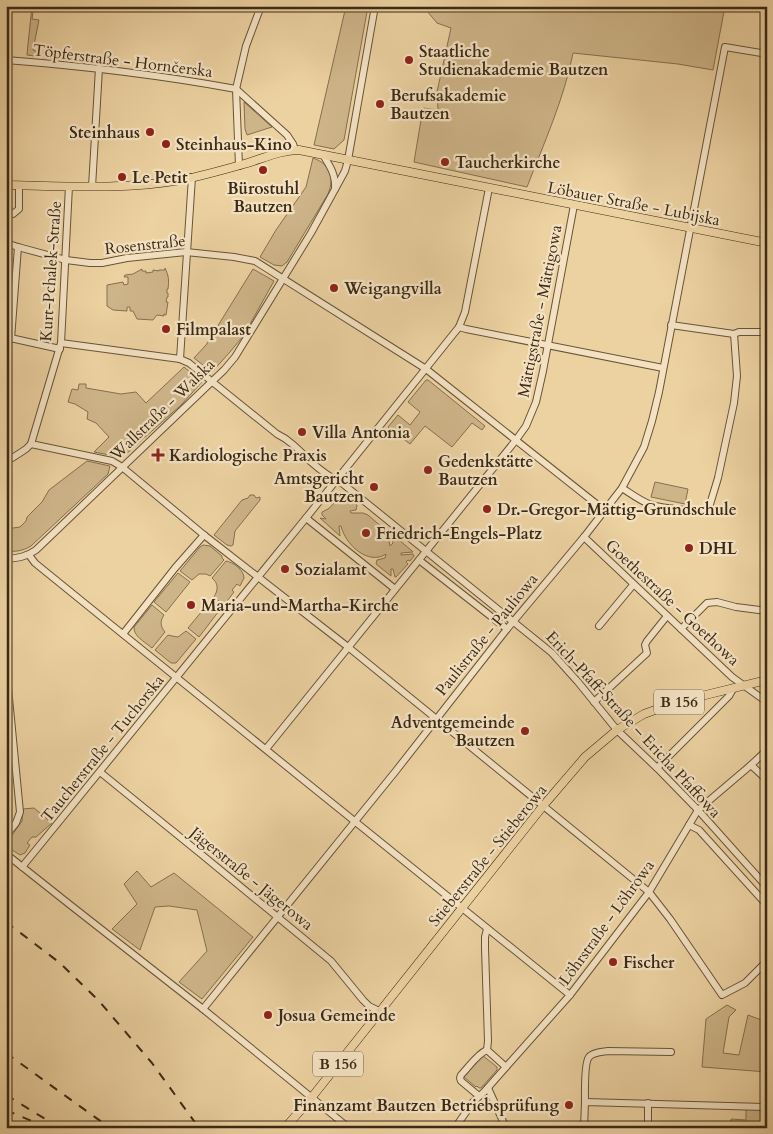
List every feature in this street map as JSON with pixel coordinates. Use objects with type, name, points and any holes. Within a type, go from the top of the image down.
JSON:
[{"type":"main road","name":"Löbauer Straße - Lubijska","points":[[295,150],[323,154],[767,244]]},
{"type":"main road","points":[[6,185],[92,187],[139,185],[179,180],[243,165],[295,150]]},
{"type":"main road","name":"Stieberstraße - Stieberowa","points":[[285,1128],[312,1097],[543,806],[585,757],[617,730],[644,714],[677,702],[767,680]]},
{"type":"street","points":[[243,165],[236,89],[246,46],[261,6]]},
{"type":"street","name":"Wallstraße - Walska","points":[[29,555],[224,370],[235,357],[346,171],[375,6]]},
{"type":"street","name":"Paulistraße - Pauliowa","points":[[203,1009],[395,772],[513,621],[584,537],[622,488],[644,447],[652,421],[664,368],[725,46],[767,54]]},
{"type":"street","name":"Töpferstraße - Hornčerska","points":[[6,60],[98,68],[236,89]]},
{"type":"street","points":[[92,187],[98,68]]},
{"type":"street","points":[[236,89],[287,135],[295,150]]},
{"type":"street","points":[[323,154],[334,176],[334,193]]},
{"type":"street","points":[[18,247],[9,338],[61,346],[180,359],[192,177]]},
{"type":"street","points":[[6,214],[14,214],[19,209],[19,185]]},
{"type":"street","name":"Kurt-Pchalek-Straße","points":[[31,444],[61,346],[69,186]]},
{"type":"street","points":[[257,577],[459,326],[465,312],[489,188]]},
{"type":"street","name":"Mättigstraße - Mättigowa","points":[[266,749],[526,426],[534,409],[543,371],[574,205]]},
{"type":"street","name":"Rosenstraße","points":[[6,243],[66,260],[90,263],[186,252],[256,261],[426,369],[604,510]]},
{"type":"street","points":[[672,325],[734,334],[739,332],[767,332]]},
{"type":"street","points":[[459,326],[466,329],[664,368]]},
{"type":"street","points":[[622,488],[648,504],[708,512],[718,478],[734,404],[736,376],[734,334]]},
{"type":"street","name":"Erich-Pfaff-Straße – Ericha Pfaffowa","points":[[180,359],[189,363],[302,452],[311,462],[343,484],[552,653],[574,676],[617,730],[658,768],[767,887]]},
{"type":"street","points":[[6,462],[31,444],[112,461],[122,467],[204,535],[348,647],[649,892],[670,919],[722,995],[745,983],[767,961]]},
{"type":"street","points":[[306,518],[395,589]]},
{"type":"street","points":[[123,634],[175,568],[204,535]]},
{"type":"street","name":"Goethestraße - Goethowa","points":[[584,537],[732,677],[767,702]]},
{"type":"street","points":[[6,559],[21,558],[29,555],[35,563],[570,995]]},
{"type":"street","points":[[419,560],[507,629]]},
{"type":"street","name":"Taucherstraße - Tuchorska","points":[[22,866],[257,577]]},
{"type":"street","points":[[599,626],[633,585]]},
{"type":"street","points":[[681,630],[707,603],[717,602],[736,607],[767,611]]},
{"type":"street","points":[[594,702],[647,653],[646,640],[667,616]]},
{"type":"street","points":[[6,667],[20,812],[16,823],[6,835]]},
{"type":"street","points":[[658,768],[729,696],[732,689]]},
{"type":"street","name":"Löhrstraße - Löhrowa","points":[[455,1128],[478,1096],[488,1088],[570,995],[649,892],[698,810],[767,750]]},
{"type":"street","points":[[751,765],[767,780]]},
{"type":"street","name":"Jägerstraße - Jägerowa","points":[[100,772],[331,961],[363,1000],[369,1006],[379,1011]]},
{"type":"street","name":"Erich-Pfaff-Straße – Ericha Pfaffowa","points":[[689,825],[699,830],[767,904]]},
{"type":"street","points":[[6,854],[203,1009],[349,1128]]},
{"type":"street","points":[[487,929],[485,948],[488,1050],[506,1067]]},
{"type":"street","points":[[478,1096],[460,1078],[483,1052],[488,1050]]},
{"type":"street","points":[[584,1128],[586,1065],[588,1058],[598,1052],[608,1051],[671,1052]]},
{"type":"street","points":[[488,1088],[506,1128]]},
{"type":"street","points":[[585,1102],[767,1107]]},
{"type":"street","points":[[648,1103],[648,1128]]},
{"type":"shaded area","points":[[32,6],[34,6],[32,19],[39,20],[33,50],[36,51],[35,56],[27,55]]},
{"type":"shaded area","points":[[346,6],[368,6],[344,140],[334,149],[314,145]]},
{"type":"shaded area","points":[[427,6],[725,6],[713,70],[678,64],[573,53],[559,104],[527,187],[414,162],[423,108],[438,110],[437,92],[451,28],[437,23],[427,11]]},
{"type":"shaded area","points":[[244,102],[272,127],[247,135]]},
{"type":"shaded area","points":[[313,158],[324,164],[330,172],[331,182],[328,194],[287,262],[282,266],[274,265],[260,257],[306,187]]},
{"type":"shaded area","points":[[165,268],[169,281],[166,315],[157,315],[153,320],[137,319],[133,311],[130,311],[130,307],[127,307],[127,311],[113,310],[107,306],[107,285],[123,282],[124,285],[128,284],[128,277],[124,277],[125,275],[133,274],[142,269],[146,273],[153,272],[153,270],[165,270]]},
{"type":"shaded area","points":[[253,269],[274,281],[244,335],[212,372],[194,358],[206,345]]},
{"type":"shaded area","points":[[184,367],[202,382],[181,405],[125,455],[120,457],[94,452],[109,437],[96,423],[87,419],[88,412],[68,402],[72,389],[78,390],[79,384],[86,384],[86,388],[121,394],[136,392],[146,403]]},
{"type":"shaded area","points":[[426,380],[485,426],[482,430],[472,423],[452,447],[425,426],[410,444],[389,428],[398,415],[410,425],[420,412],[408,402]]},
{"type":"shaded area","points":[[87,461],[110,466],[108,474],[31,546],[19,551],[6,551],[6,529],[20,527],[42,502],[49,490]]},
{"type":"shaded area","points":[[655,482],[688,489],[685,504],[651,497]]},
{"type":"shaded area","points":[[340,492],[357,505],[356,510],[350,511],[351,513],[368,515],[387,532],[390,546],[393,543],[391,533],[413,552],[401,553],[401,555],[413,554],[414,556],[410,561],[406,562],[408,564],[396,577],[393,569],[391,569],[391,576],[376,564],[377,560],[385,558],[386,554],[379,557],[365,555],[347,540],[341,526],[339,526],[340,536],[320,518],[326,519],[322,512],[328,509],[340,496]]},
{"type":"shaded area","points":[[250,495],[254,495],[256,498],[260,497],[260,500],[235,531],[233,545],[227,545],[214,535],[242,500]]},
{"type":"shaded area","points":[[203,545],[210,546],[224,560],[210,576],[199,574],[192,580],[180,571]]},
{"type":"shaded area","points":[[226,561],[238,567],[244,578],[240,586],[237,584],[232,590],[234,592],[224,605],[214,597],[217,587],[212,578]]},
{"type":"shaded area","points":[[178,573],[190,582],[166,612],[154,602]]},
{"type":"shaded area","points":[[212,599],[222,607],[199,637],[188,628]]},
{"type":"shaded area","points":[[152,605],[164,615],[161,624],[165,632],[152,648],[137,636],[134,627]]},
{"type":"shaded area","points":[[186,631],[196,639],[176,663],[171,663],[155,650],[168,635],[178,637]]},
{"type":"shaded area","points":[[34,808],[52,823],[36,837],[32,837],[27,843],[30,845],[25,853],[20,855],[6,844],[22,821],[23,809]]},
{"type":"shaded area","points":[[137,871],[151,887],[174,873],[253,937],[202,999],[179,982],[207,951],[197,910],[169,906],[155,907],[140,950],[112,929],[137,904],[124,884]]},
{"type":"shaded area","points":[[727,1005],[736,1010],[729,1017],[723,1053],[739,1055],[748,1015],[764,1021],[767,1018],[767,1072],[702,1067],[706,1019]]},
{"type":"shaded area","points":[[482,1055],[497,1067],[497,1070],[479,1088],[464,1077]]},
{"type":"shaded area","points":[[746,1109],[767,1110],[767,1128],[731,1128],[731,1119],[746,1120]]},
{"type":"railway","points":[[6,922],[60,963],[99,1001],[152,1063],[199,1128]]},
{"type":"railway","points":[[6,1053],[110,1128]]},
{"type":"railway","points":[[6,1095],[60,1128]]},
{"type":"railway","points":[[6,1110],[48,1128]]},
{"type":"place","name":"Staatliche Studienakademie Bautzen","points":[[409,60]]},
{"type":"place","name":"Berufsakademie Bautzen","points":[[380,104]]},
{"type":"place","name":"Steinhaus","points":[[150,132]]},
{"type":"place","name":"Steinhaus-Kino","points":[[166,144]]},
{"type":"place","name":"Taucherkirche","points":[[445,162]]},
{"type":"place","name":"Bürostuhl Bautzen","points":[[263,170]]},
{"type":"place","name":"Le Petit","points":[[122,177]]},
{"type":"place","name":"Weigangvilla","points":[[334,288]]},
{"type":"place","name":"Filmpalast","points":[[166,329]]},
{"type":"place","name":"Villa Antonia","points":[[302,432]]},
{"type":"place","name":"Kardiologische Praxis","points":[[158,455]]},
{"type":"place","name":"Gedenkstätte Bautzen","points":[[428,470]]},
{"type":"place","name":"Amtsgericht Bautzen","points":[[374,487]]},
{"type":"place","name":"Dr.-Gregor-Mättig-Grundschule","points":[[487,509]]},
{"type":"place","name":"Friedrich-Engels-Platz","points":[[366,533]]},
{"type":"place","name":"DHL","points":[[689,548]]},
{"type":"place","name":"Sozialamt","points":[[285,569]]},
{"type":"place","name":"Maria-und-Martha-Kirche","points":[[191,605]]},
{"type":"place","name":"Adventgemeinde Bautzen","points":[[525,731]]},
{"type":"place","name":"Fischer","points":[[613,962]]},
{"type":"place","name":"Josua Gemeinde","points":[[268,1015]]},
{"type":"place","name":"Finanzamt Bautzen Betriebsprüfung","points":[[569,1105]]}]
